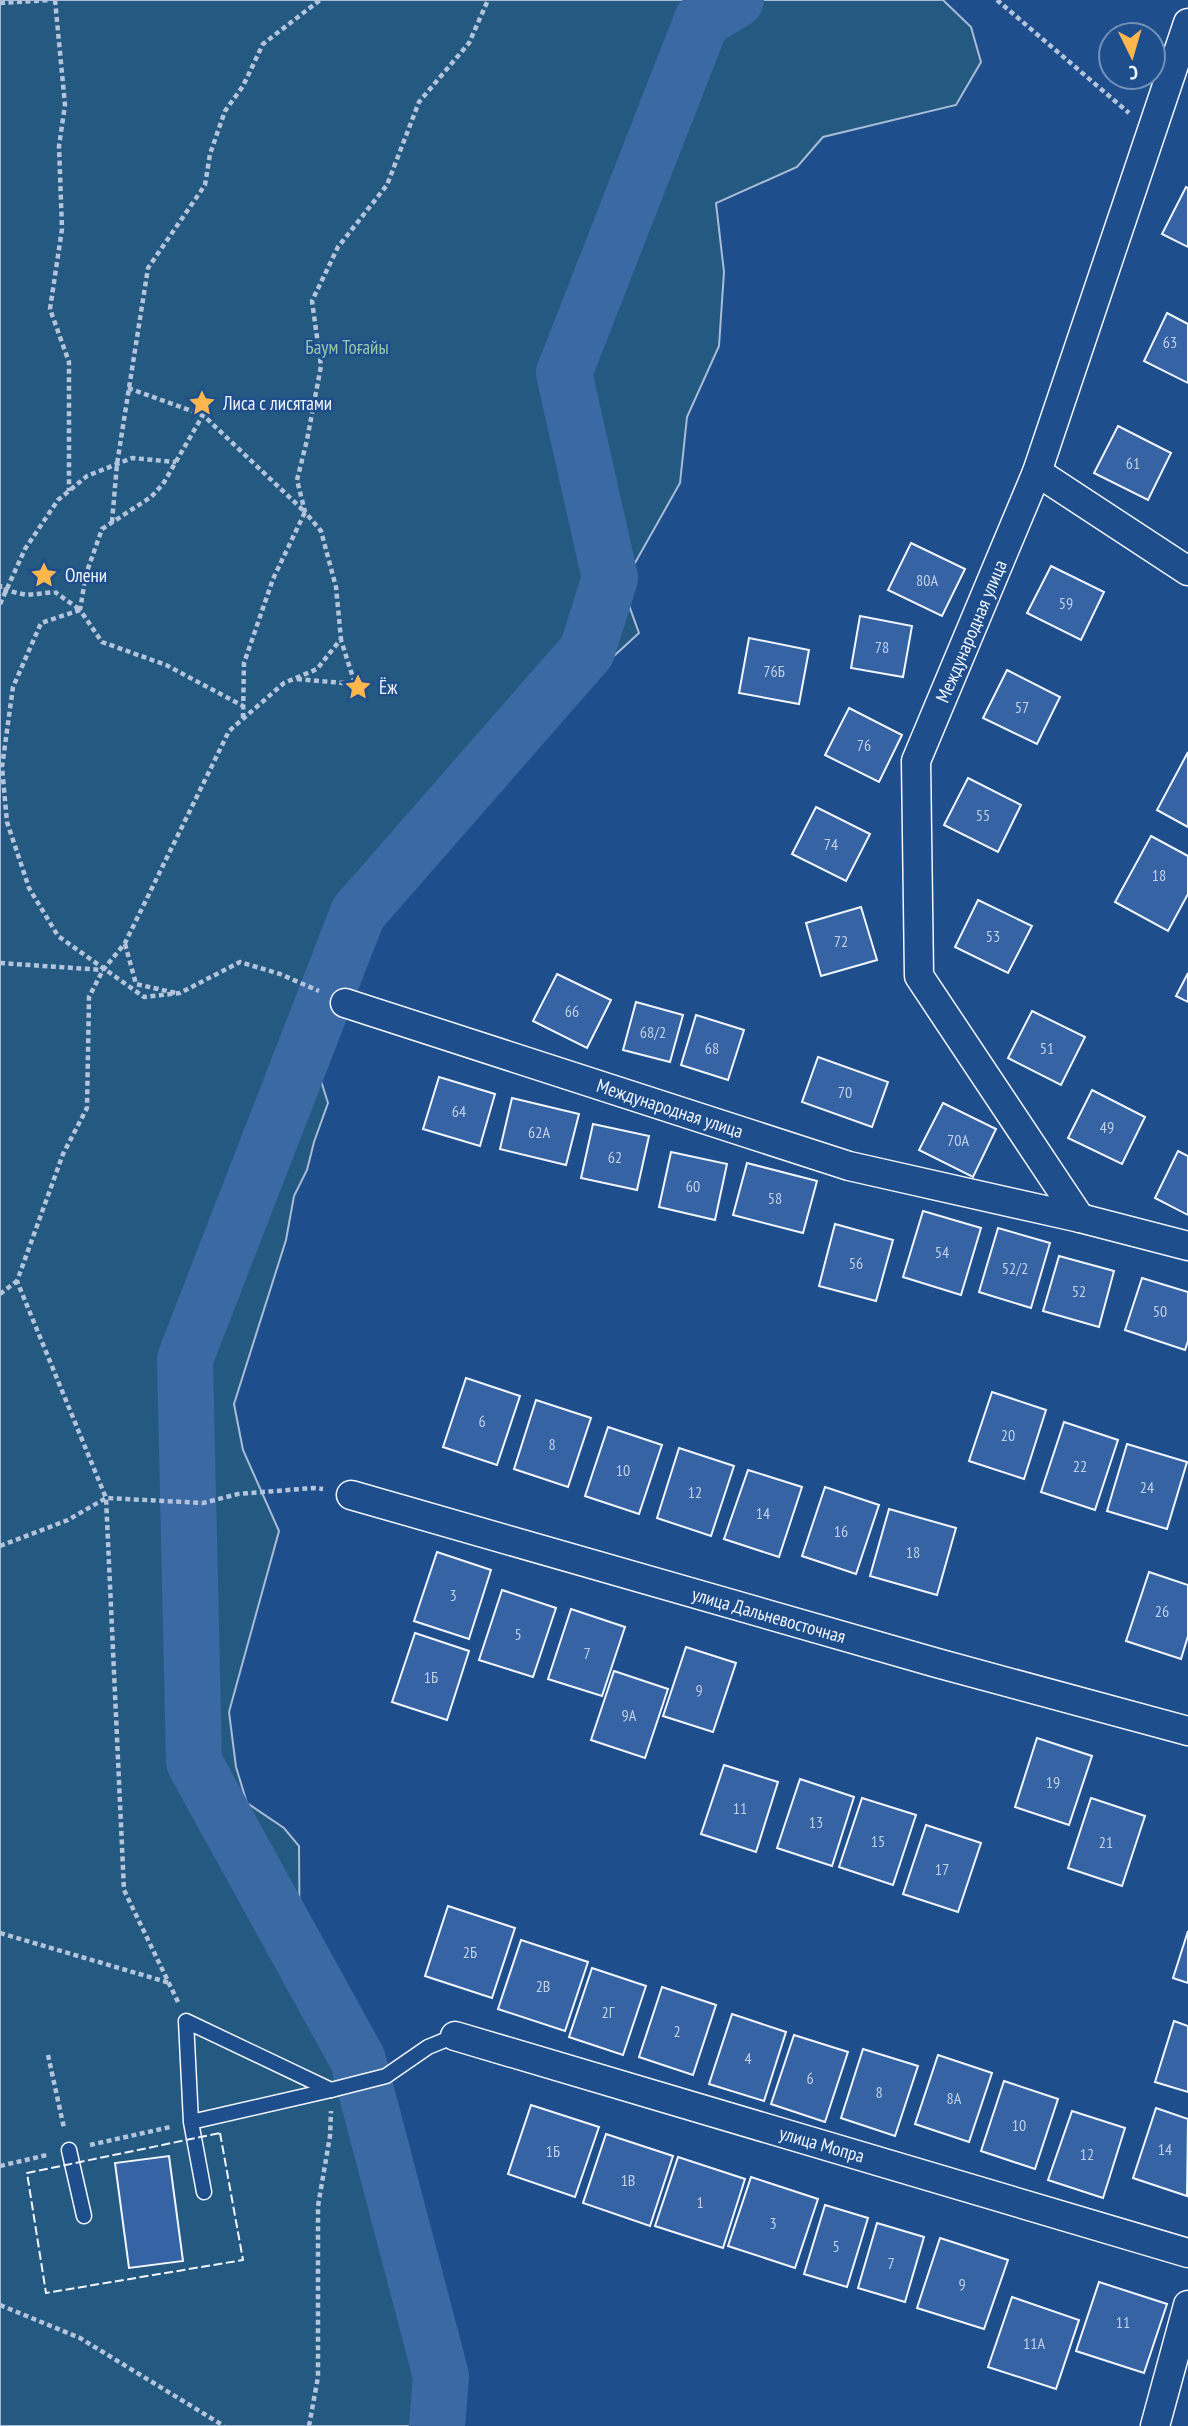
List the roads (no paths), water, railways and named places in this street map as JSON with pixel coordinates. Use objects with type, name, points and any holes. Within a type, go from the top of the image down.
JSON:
[{"type":"street","name":"Международная улица","points":[[1080,1218],[919,976],[916,761],[1037,472],[1188,23]]},
{"type":"street","points":[[1037,472],[1188,570]]},
{"type":"street","name":"Международная улица","points":[[345,1003],[849,1166],[1080,1218],[1188,1246]]},
{"type":"street","name":"улица Дальневосточная","points":[[351,1495],[1188,1731]]},
{"type":"street","name":"улица Мопра","points":[[455,2036],[1188,2253]]},
{"type":"street","points":[[1155,2426],[1188,2305]]},
{"type":"lane","points":[[204,2192],[191,2122],[186,2021],[331,2090]]},
{"type":"lane","points":[[191,2122],[386,2076],[428,2047],[455,2036]]},
{"type":"lane","points":[[69,2150],[85,2216]]},
{"type":"waterway","points":[[437,2426],[441,2376],[358,2060],[194,1762],[185,1359],[358,913],[587,651],[610,578],[564,373],[702,20],[736,0]]},
{"type":"place","name":"Лиса с лисятами","points":[[202,403]]},
{"type":"place","name":"Олени","points":[[44,575]]},
{"type":"place","name":"Ёж","points":[[358,687]]},
{"type":"park label","name":"Баум Тоғайы","points":[[347,347]]}]
